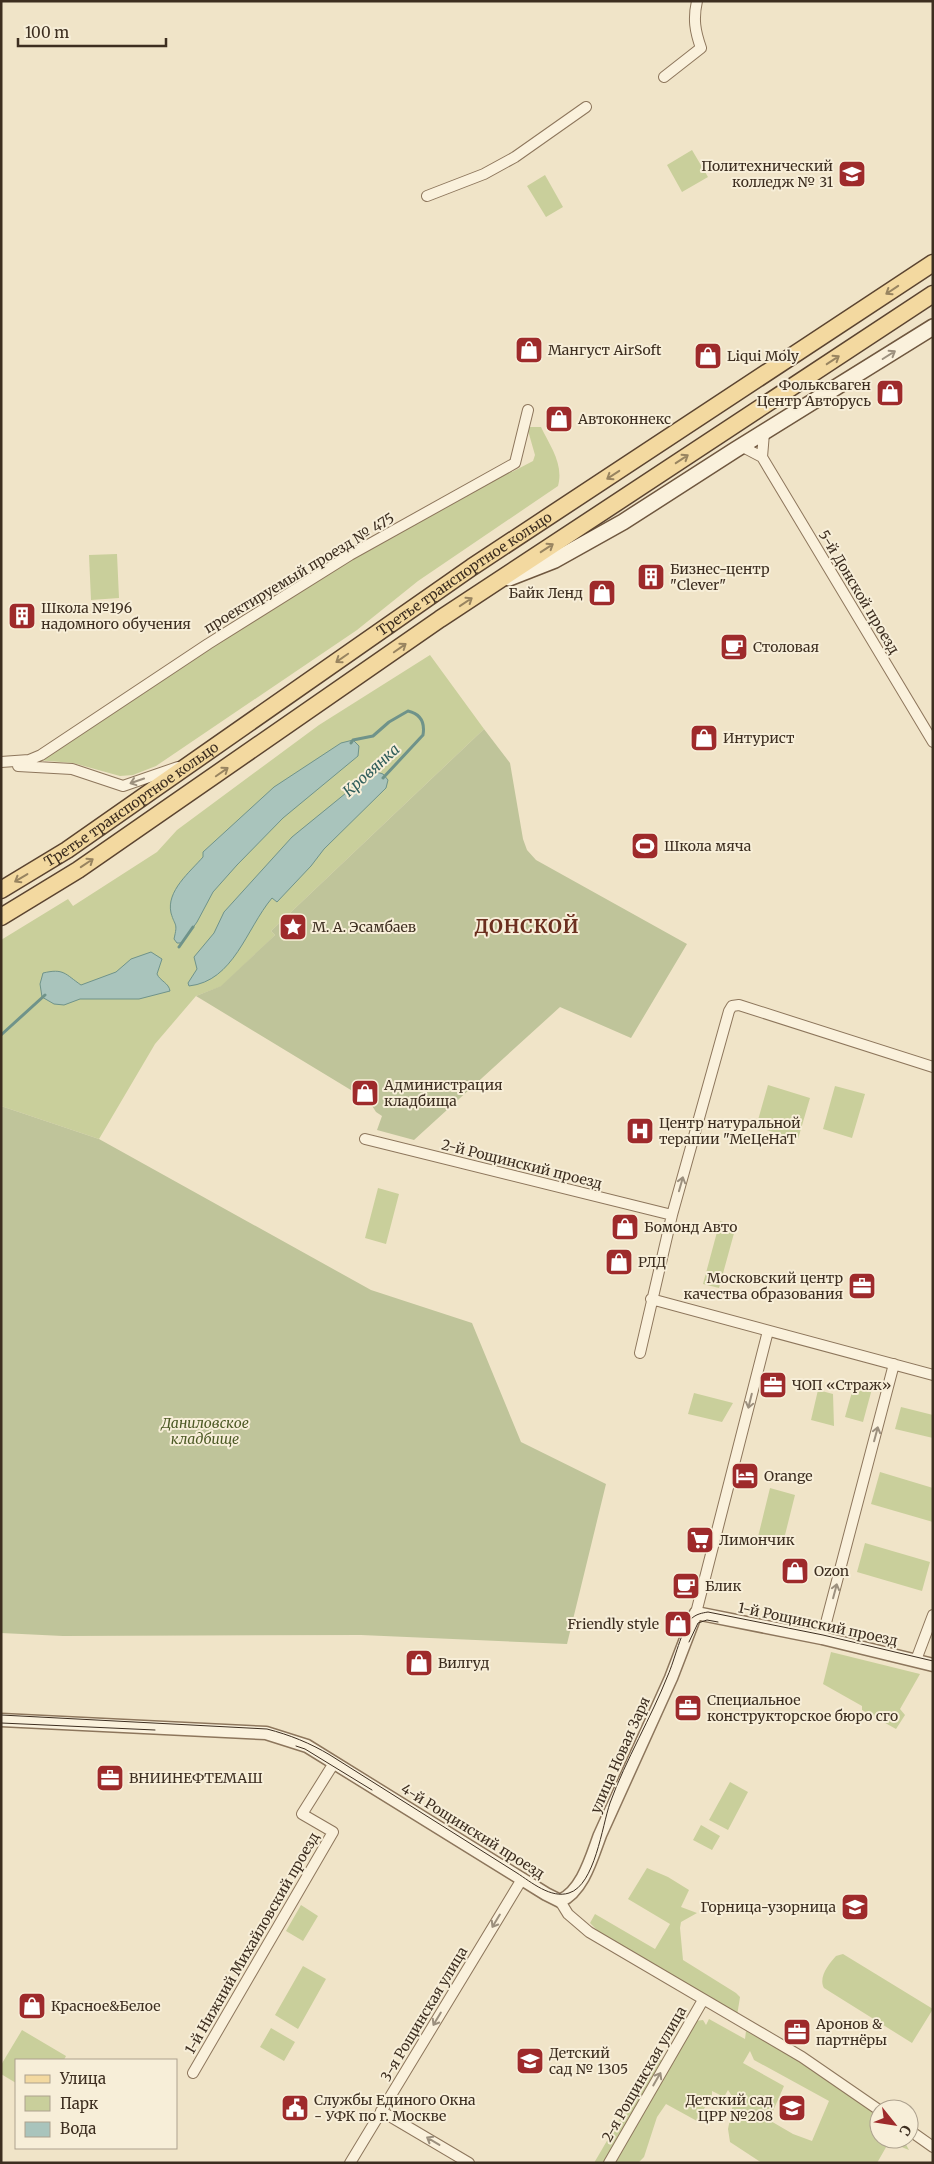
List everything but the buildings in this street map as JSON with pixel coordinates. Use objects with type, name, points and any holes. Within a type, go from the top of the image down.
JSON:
[{"type":"main road","name":"Третье транспортное кольцо","points":[[1,890],[67,850],[200,759],[472,567],[933,263]]},
{"type":"main road","name":"Третье транспортное кольцо","points":[[1,917],[78,870],[492,585],[933,294]]},
{"type":"main road","points":[[492,585],[555,560],[614,527],[932,327]]},
{"type":"street","points":[[664,77],[701,48],[694,30],[697,1]]},
{"type":"street","points":[[427,196],[484,174],[507,162],[586,108]]},
{"type":"street","name":"проектируемый проезд № 475","points":[[1,762],[29,760],[42,755],[208,644],[350,555],[515,463],[528,410]]},
{"type":"street","points":[[741,446],[762,457],[764,433]]},
{"type":"street","name":"5-й Донской проезд","points":[[762,457],[933,742]]},
{"type":"street","points":[[1,762],[72,769],[124,786],[200,759]]},
{"type":"street","points":[[640,1353],[672,1215],[729,1011],[732,1006],[739,1005],[933,1067]]},
{"type":"street","name":"2-й Рощинский проезд","points":[[365,1140],[672,1215]]},
{"type":"street","points":[[651,1299],[933,1375]]},
{"type":"street","points":[[696,1613],[768,1330]]},
{"type":"street","points":[[822,1638],[894,1364]]},
{"type":"street","name":"1-й Рощинский проезд","points":[[696,1613],[822,1638],[933,1665]]},
{"type":"street","name":"улица Новая Заря","points":[[560,1901],[568,1898],[574,1890],[590,1861],[603,1827],[671,1678],[696,1613]]},
{"type":"street","points":[[916,1660],[933,1615]]},
{"type":"street","name":"4-й Рощинский проезд","points":[[1,1720],[266,1733],[306,1746],[560,1901],[568,1914],[590,1932],[802,2057],[869,2103]]},
{"type":"street","name":"1-й Нижний Михайловский проезд","points":[[193,2072],[333,1832],[302,1814],[334,1762]]},
{"type":"street","name":"3-я Рощинская улица","points":[[350,2163],[522,1879]]},
{"type":"street","name":"2-я Рощинская улица","points":[[610,2163],[703,2000]]},
{"type":"street","points":[[381,2111],[469,2163]]},
{"type":"street","points":[[919,2137],[933,2147]]},
{"type":"green space","points":[[692,150],[708,177],[682,192],[667,165]]},
{"type":"green space","points":[[545,175],[563,207],[546,217],[527,186]]},
{"type":"green space","points":[[527,427],[541,427],[558,463],[558,486],[418,581],[357,630],[156,766],[133,775],[120,776],[73,763],[25,759],[205,640],[348,550],[507,464],[512,472],[533,461],[535,455]]},
{"type":"green space","points":[[117,554],[119,598],[91,600],[89,555]]},
{"type":"green space","points":[[430,655],[484,729],[271,931],[275,935],[222,986],[196,996],[155,1044],[99,1139],[1,1106],[1,940],[68,899],[73,906],[157,852],[177,830],[319,725]]},
{"type":"green space","points":[[484,729],[510,763],[523,839],[527,850],[536,860],[687,944],[631,1038],[560,1007],[414,1140],[377,1130],[382,1116],[376,1112],[369,1101],[196,996],[221,986],[275,935],[271,931]]},
{"type":"green space","points":[[768,1085],[810,1098],[798,1139],[756,1127]]},
{"type":"green space","points":[[835,1086],[865,1094],[852,1138],[823,1129]]},
{"type":"green space","name":"Даниловское кладбище","points":[[1,1106],[99,1139],[371,1290],[472,1323],[521,1442],[606,1484],[567,1644],[361,1635],[63,1636],[1,1633]]},
{"type":"green space","points":[[378,1188],[399,1194],[386,1244],[365,1238]]},
{"type":"green space","points":[[720,1221],[736,1226],[719,1288],[703,1284]]},
{"type":"green space","points":[[855,1381],[873,1385],[863,1422],[845,1417]]},
{"type":"green space","points":[[818,1390],[833,1394],[834,1426],[811,1420]]},
{"type":"green space","points":[[694,1393],[733,1403],[722,1422],[688,1414]]},
{"type":"green space","points":[[901,1407],[933,1415],[933,1438],[895,1429]]},
{"type":"green space","points":[[880,1472],[933,1488],[933,1522],[871,1504]]},
{"type":"green space","points":[[770,1488],[795,1495],[782,1547],[757,1541]]},
{"type":"green space","points":[[865,1543],[930,1562],[922,1591],[857,1572]]},
{"type":"green space","points":[[831,1652],[920,1674],[900,1709],[905,1715],[896,1729],[862,1710],[862,1706],[823,1684]]},
{"type":"green space","points":[[730,1782],[748,1792],[728,1830],[709,1820]]},
{"type":"green space","points":[[701,1825],[720,1836],[712,1850],[693,1840]]},
{"type":"green space","points":[[647,1868],[668,1877],[689,1890],[681,1907],[697,1913],[681,1922],[683,1960],[740,1997],[737,2016],[637,1958],[590,1923],[595,1914],[655,1949],[670,1924],[628,1899]]},
{"type":"green space","points":[[301,1905],[318,1916],[303,1941],[286,1931]]},
{"type":"green space","points":[[843,1954],[933,2009],[912,2043],[824,1988],[822,1979],[825,1971],[836,1956]]},
{"type":"green space","points":[[303,1966],[326,1979],[298,2029],[275,2015]]},
{"type":"green space","points":[[709,2019],[745,2039],[746,2031],[797,2060],[869,2107],[869,2149],[885,2149],[877,2163],[762,2163],[730,2142],[728,2129],[734,2099],[728,2090],[724,2097],[712,2091],[712,2095],[697,2121],[666,2104],[657,2117],[644,2157],[638,2163],[614,2163],[695,2021],[703,2020],[706,2025]],"holes":[[[750,2051],[754,2060],[829,2101],[812,2141],[793,2134],[769,2120],[784,2086],[743,2063]]]},
{"type":"green space","points":[[271,2028],[295,2042],[284,2061],[260,2047]]},
{"type":"green space","points":[[22,2030],[66,2056],[64,2059],[15,2059],[15,2082],[1,2074],[1,2065]]},
{"type":"green space","points":[[656,2057],[663,2061],[605,2163],[594,2163]]},
{"type":"water","points":[[353,740],[359,746],[358,756],[283,818],[237,865],[213,892],[197,922],[182,943],[177,943],[174,939],[176,927],[170,905],[172,897],[180,882],[203,857],[203,852],[274,787],[341,743]]},
{"type":"water","points":[[373,771],[383,774],[388,780],[386,788],[324,849],[311,866],[277,902],[272,898],[238,952],[228,964],[204,982],[189,986],[188,983],[197,969],[194,957],[214,933],[224,912],[292,837]]},
{"type":"water","points":[[151,952],[162,959],[157,974],[170,991],[139,999],[80,999],[64,1005],[54,1004],[42,997],[40,984],[43,973],[56,971],[64,973],[81,985],[116,972],[131,959]]},
{"type":"waterway","name":"Кровянка","points":[[351,743],[353,740],[373,736],[389,722],[408,711],[419,717],[423,723],[423,735],[383,778]]},
{"type":"waterway","name":"Кровянка","points":[[179,947],[193,927]]},
{"type":"waterway","name":"Кровянка","points":[[1,1035],[45,995]]},
{"type":"tram line","points":[[1,1715],[267,1729],[284,1734],[330,1755],[535,1885],[548,1892],[562,1894],[569,1893],[578,1888],[591,1867],[616,1787],[661,1691],[684,1630],[695,1616],[708,1612],[823,1635],[933,1661]]},
{"type":"tram line","points":[[689,1642],[698,1623],[707,1620],[718,1622]]},
{"type":"tram line","points":[[1,1723],[155,1730]]},
{"type":"tram line","points":[[296,1746],[305,1749],[372,1790]]},
{"type":"place","name":"Политехнический колледж № 31","points":[[852,174]]},
{"type":"place","name":"Мангуст AirSoft","points":[[529,350]]},
{"type":"place","name":"Liqui Moly","points":[[708,356]]},
{"type":"place","name":"Фольксваген Центр Авторусь","points":[[890,393]]},
{"type":"place","name":"Автоконнекс","points":[[559,419]]},
{"type":"place","name":"Бизнес-центр \"Clever\"","points":[[651,577]]},
{"type":"place","name":"Байк Ленд","points":[[602,593]]},
{"type":"place","name":"Школа №196 надомного обучения","points":[[22,616]]},
{"type":"place","name":"Столовая","points":[[734,647]]},
{"type":"place","name":"Интурист","points":[[704,738]]},
{"type":"place","name":"Школа мяча","points":[[645,846]]},
{"type":"place","name":"М. А. Эсамбаев","points":[[293,927]]},
{"type":"place","name":"Администрация кладбища","points":[[365,1093]]},
{"type":"place","name":"Центр натуральной терапии \"МеЦеНаТ","points":[[640,1131]]},
{"type":"place","name":"Бомонд Авто","points":[[625,1227]]},
{"type":"place","name":"РЛД","points":[[619,1262]]},
{"type":"place","name":"Московский центр качества образования","points":[[862,1286]]},
{"type":"place","name":"ЧОП «Страж»","points":[[773,1385]]},
{"type":"place","name":"Orange","points":[[745,1476]]},
{"type":"place","name":"Лимончик","points":[[700,1540]]},
{"type":"place","name":"Ozon","points":[[795,1571]]},
{"type":"place","name":"Блик","points":[[686,1586]]},
{"type":"place","name":"Friendly style","points":[[678,1624]]},
{"type":"place","name":"Вилгуд","points":[[419,1663]]},
{"type":"place","name":"Специальное конструкторское бюро сго","points":[[688,1708]]},
{"type":"place","name":"ВНИИНЕФТЕМАШ","points":[[110,1778]]},
{"type":"place","name":"Горница-узорница","points":[[855,1907]]},
{"type":"place","name":"Красное&Белое","points":[[32,2006]]},
{"type":"place","name":"Аронов & партнёры","points":[[797,2032]]},
{"type":"place","name":"Детский сад № 1305","points":[[530,2061]]},
{"type":"place","name":"Службы Единого Окна - УФК по г. Москве","points":[[295,2108]]},
{"type":"place","name":"Детский сад ЦРР №208","points":[[792,2108]]},
{"type":"district","name":"ДОНСКОЙ","points":[[527,926]]}]
